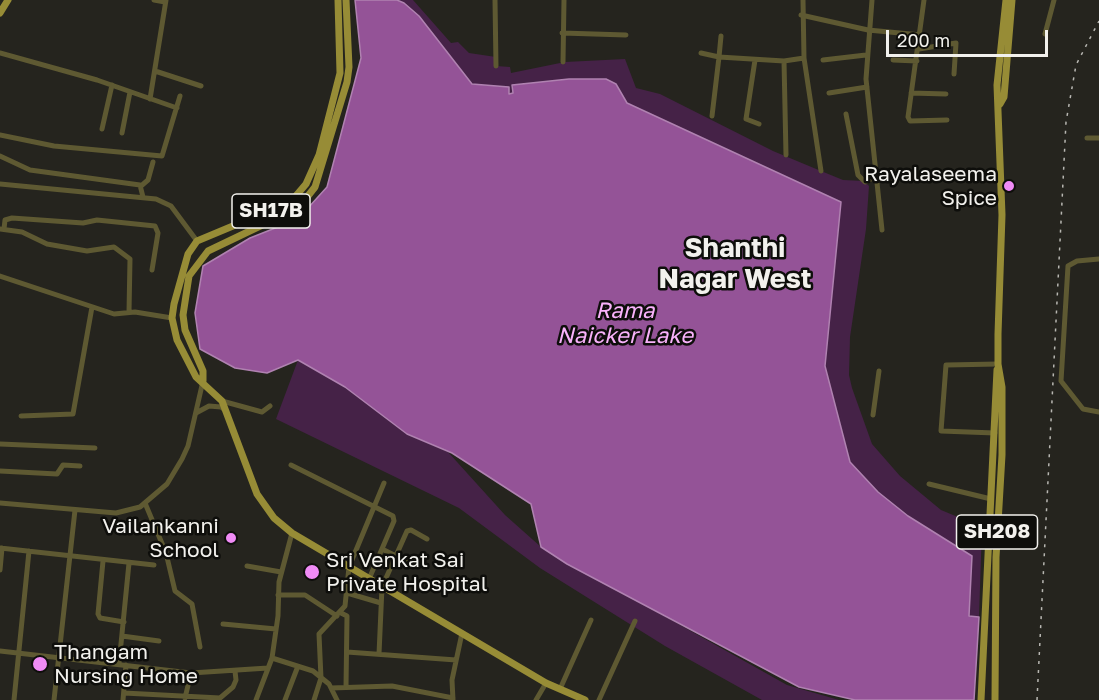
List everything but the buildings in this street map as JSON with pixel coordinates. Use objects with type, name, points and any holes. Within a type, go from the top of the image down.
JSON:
[{"type":"main road","points":[[0,13],[8,0]]},
{"type":"main road","name":"SH17B","points":[[338,0],[340,73],[319,155],[306,184],[295,197],[276,208],[197,241],[188,254],[172,318],[177,340],[184,358],[196,377],[203,381],[222,401],[261,501],[274,518],[292,533],[348,567],[546,683],[585,700]]},
{"type":"main road","name":"SH17B","points":[[203,381],[203,371],[185,330],[183,315],[189,276],[208,251],[295,207],[304,201],[315,187],[347,82],[349,67],[346,0]]},
{"type":"main road","name":"SH208","points":[[981,700],[995,433],[994,390],[998,364],[1002,215],[1000,104],[997,85],[1006,0]]},
{"type":"main road","name":"SH208","points":[[1000,104],[1004,97],[1012,0]]},
{"type":"main road","name":"SH208","points":[[995,700],[996,557],[1002,444],[1002,387],[998,364]]},
{"type":"street","points":[[150,99],[165,1],[154,0]]},
{"type":"street","points":[[495,0],[496,66]]},
{"type":"street","points":[[562,62],[564,0]]},
{"type":"street","points":[[803,0],[801,15],[804,58],[821,171]]},
{"type":"street","points":[[872,0],[866,55],[867,87],[882,230]]},
{"type":"street","points":[[924,0],[908,119],[947,120]]},
{"type":"street","points":[[1046,34],[1054,0]]},
{"type":"street","points":[[801,15],[868,30],[921,35]]},
{"type":"street","points":[[562,33],[626,35]]},
{"type":"street","points":[[712,116],[721,36]]},
{"type":"street","points":[[919,49],[956,43],[954,74]]},
{"type":"street","points":[[700,52],[719,57],[755,60],[784,61],[804,58]]},
{"type":"street","points":[[0,53],[112,85],[177,108]]},
{"type":"street","points":[[823,60],[866,55]]},
{"type":"street","points":[[755,60],[746,118],[759,124]]},
{"type":"street","points":[[893,60],[917,61]]},
{"type":"street","points":[[784,61],[786,154]]},
{"type":"street","points":[[154,71],[201,86]]},
{"type":"street","points":[[102,129],[112,85]]},
{"type":"street","points":[[829,93],[867,87]]},
{"type":"street","points":[[122,133],[130,92]]},
{"type":"street","points":[[911,93],[946,94]]},
{"type":"street","points":[[0,135],[54,146],[162,156],[180,96]]},
{"type":"street","points":[[846,114],[858,174],[865,182],[878,175]]},
{"type":"street","points":[[1087,138],[1099,138]]},
{"type":"street","points":[[0,156],[30,170],[141,186],[147,183],[153,162]]},
{"type":"street","points":[[0,184],[156,199],[171,206],[197,241]]},
{"type":"street","points":[[141,186],[143,197]]},
{"type":"street","points":[[132,312],[130,261],[114,247],[87,251],[47,244],[22,232],[2,229],[5,220],[12,218],[83,223],[97,220],[155,226],[158,233],[152,270]]},
{"type":"street","points":[[1099,259],[1077,261],[1068,266],[1060,381],[1083,409],[1099,411]]},
{"type":"street","points":[[0,276],[114,314],[132,312],[172,318]]},
{"type":"street","points":[[21,416],[73,414],[92,307]]},
{"type":"street","points":[[995,433],[941,431],[946,365],[998,364]]},
{"type":"street","points":[[873,415],[879,371]]},
{"type":"street","points":[[0,503],[125,512],[145,503],[167,484],[182,459],[203,381]]},
{"type":"street","points":[[222,401],[262,412],[270,406]]},
{"type":"street","points":[[195,414],[214,405],[226,411]]},
{"type":"street","points":[[0,444],[95,448]]},
{"type":"street","points":[[0,471],[57,474],[63,465],[80,466]]},
{"type":"street","points":[[291,465],[374,506],[394,519],[369,579]]},
{"type":"street","points":[[314,700],[321,678],[319,634],[339,615],[347,593],[348,567],[384,483]]},
{"type":"street","points":[[929,484],[991,499]]},
{"type":"street","points":[[145,503],[166,553],[175,591],[192,604],[200,647]]},
{"type":"street","points":[[54,700],[75,510]]},
{"type":"street","points":[[379,654],[382,586],[402,540],[409,530],[427,539]]},
{"type":"street","points":[[256,700],[272,658],[281,572],[292,533]]},
{"type":"street","points":[[389,533],[402,540]]},
{"type":"street","points":[[0,570],[1,548],[154,566]]},
{"type":"street","points":[[382,549],[416,566]]},
{"type":"street","points":[[14,700],[29,551]]},
{"type":"street","points":[[103,561],[98,614],[100,618],[124,622]]},
{"type":"street","points":[[119,664],[129,563]]},
{"type":"street","points":[[247,566],[281,572]]},
{"type":"street","points":[[347,593],[381,603]]},
{"type":"street","points":[[278,595],[304,595],[339,615],[347,616],[346,687]]},
{"type":"street","points":[[560,689],[591,620]]},
{"type":"street","points":[[599,700],[635,621]]},
{"type":"street","points":[[223,624],[276,629]]},
{"type":"street","points":[[331,688],[392,686],[453,699],[452,680],[462,633]]},
{"type":"street","points":[[122,636],[159,641]]},
{"type":"street","points":[[0,651],[191,672],[268,668]]},
{"type":"street","points":[[346,652],[456,660]]},
{"type":"street","points":[[272,658],[313,670],[331,688],[338,700]]},
{"type":"street","points":[[123,700],[126,665]]},
{"type":"street","points":[[285,700],[297,666]]},
{"type":"street","points":[[124,693],[185,698],[220,698],[233,687],[236,680],[235,671]]},
{"type":"street","points":[[185,698],[191,672]]},
{"type":"street","points":[[536,700],[546,683]]},
{"type":"shaded area","points":[[397,0],[413,0],[451,43],[458,42],[469,53],[496,57],[496,66],[510,67],[511,73],[565,62],[625,59],[636,88],[660,94],[773,151],[843,180],[864,181],[869,186],[866,229],[850,337],[849,375],[852,388],[872,444],[900,476],[941,510],[982,527],[979,617],[969,616],[972,556],[908,516],[878,492],[850,462],[825,366],[841,202],[627,103],[616,84],[512,86],[513,93],[508,94],[508,87],[472,84],[404,3]]},
{"type":"shaded area","points":[[298,360],[345,387],[407,434],[448,452],[505,515],[541,547],[787,685],[839,700],[762,700],[665,646],[540,568],[459,508],[276,419]]},
{"type":"water","name":"Rama Naicker Lake","points":[[355,0],[397,0],[404,3],[419,16],[472,84],[509,87],[509,94],[513,93],[512,85],[569,79],[606,79],[616,84],[627,103],[841,202],[825,366],[850,462],[878,492],[908,516],[972,556],[969,616],[979,617],[974,700],[855,700],[799,687],[567,564],[541,547],[531,504],[452,453],[407,434],[345,387],[298,360],[267,373],[235,368],[200,349],[195,313],[203,266],[250,238],[298,219],[327,187],[361,58]]},
{"type":"railway","points":[[1037,700],[1066,122],[1076,65],[1099,21]]},
{"type":"place","name":"Rayalaseema Spice","points":[[1009,186]]},
{"type":"place","name":"Vailankanni School","points":[[231,538]]},
{"type":"place","name":"Sri Venkat Sai Private Hospital","points":[[312,572]]},
{"type":"place","name":"Thangam Nursing Home","points":[[40,664]]},
{"type":"district","name":"Shanthi Nagar West","points":[[735,264]]}]
